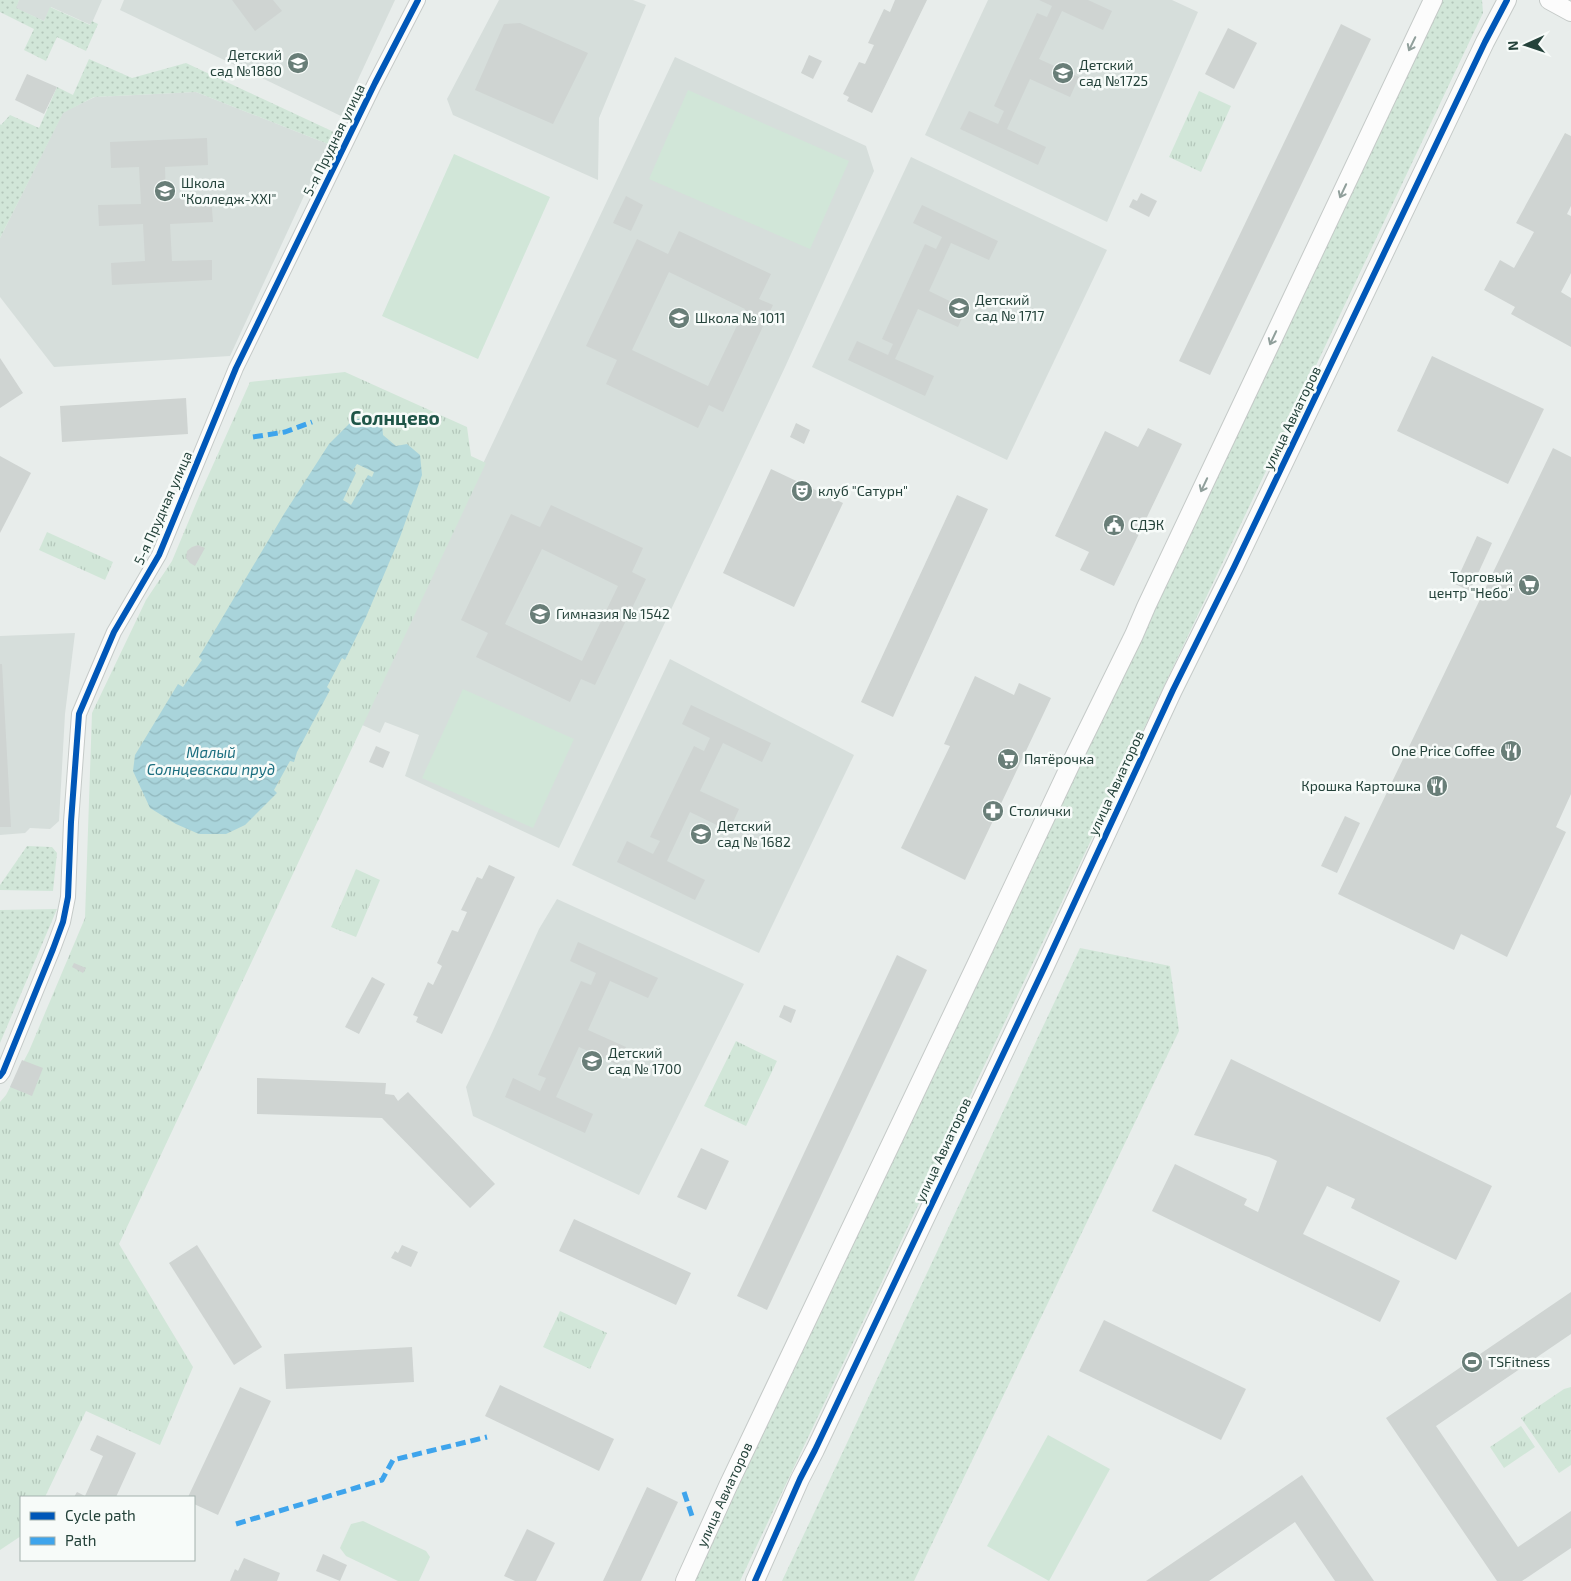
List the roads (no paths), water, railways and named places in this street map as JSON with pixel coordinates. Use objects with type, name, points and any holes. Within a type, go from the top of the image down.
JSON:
[{"type":"street","name":"5-я Прудная улица","points":[[0,1076],[54,949],[63,922],[68,897],[71,822],[79,714],[114,632],[159,555],[236,368],[375,83],[418,0]]},
{"type":"street","name":"улица Авиаторов","points":[[685,1581],[1433,0]]},
{"type":"street","name":"улица Авиаторов","points":[[755,1581],[800,1479],[1045,966],[1173,690],[1234,567],[1485,42],[1507,0]]},
{"type":"street","points":[[1549,0],[1571,12]]},
{"type":"water","name":"Малый Солнцевскаи пруд","points":[[364,417],[382,424],[383,435],[396,446],[407,444],[420,455],[422,475],[400,537],[366,617],[345,660],[342,658],[327,687],[330,690],[297,752],[294,762],[290,761],[274,790],[277,793],[245,825],[226,834],[199,834],[176,824],[150,808],[133,771],[135,755],[178,684],[183,687],[202,660],[199,657],[284,514],[329,444],[352,421]],"holes":[[[357,464],[374,472],[372,477],[368,475],[351,505],[343,500],[356,473],[353,470]]]},
{"type":"place","name":"Детский сад №1880","points":[[298,63]]},
{"type":"place","name":"Детский сад №1725","points":[[1063,73]]},
{"type":"place","name":"Школа \"Колледж-XXI\"","points":[[165,191]]},
{"type":"place","name":"Детский сад № 1717","points":[[959,308]]},
{"type":"place","name":"Школа № 1011","points":[[679,318]]},
{"type":"place","name":"клуб \"Сатурн\"","points":[[802,491]]},
{"type":"place","name":"СДЭК","points":[[1114,525]]},
{"type":"place","name":"Торговый центр \"Небо\"","points":[[1529,585]]},
{"type":"place","name":"Гимназия № 1542","points":[[540,614]]},
{"type":"place","name":"One Price Coffee","points":[[1511,751]]},
{"type":"place","name":"Пятёрочка","points":[[1008,759]]},
{"type":"place","name":"Крошка Картошка","points":[[1437,786]]},
{"type":"place","name":"Столички","points":[[993,811]]},
{"type":"place","name":"Детский сад № 1682","points":[[701,834]]},
{"type":"place","name":"Детский сад № 1700","points":[[592,1061]]},
{"type":"place","name":"TSFitness","points":[[1472,1362]]},
{"type":"district","name":"Солнцево","points":[[395,418]]}]
